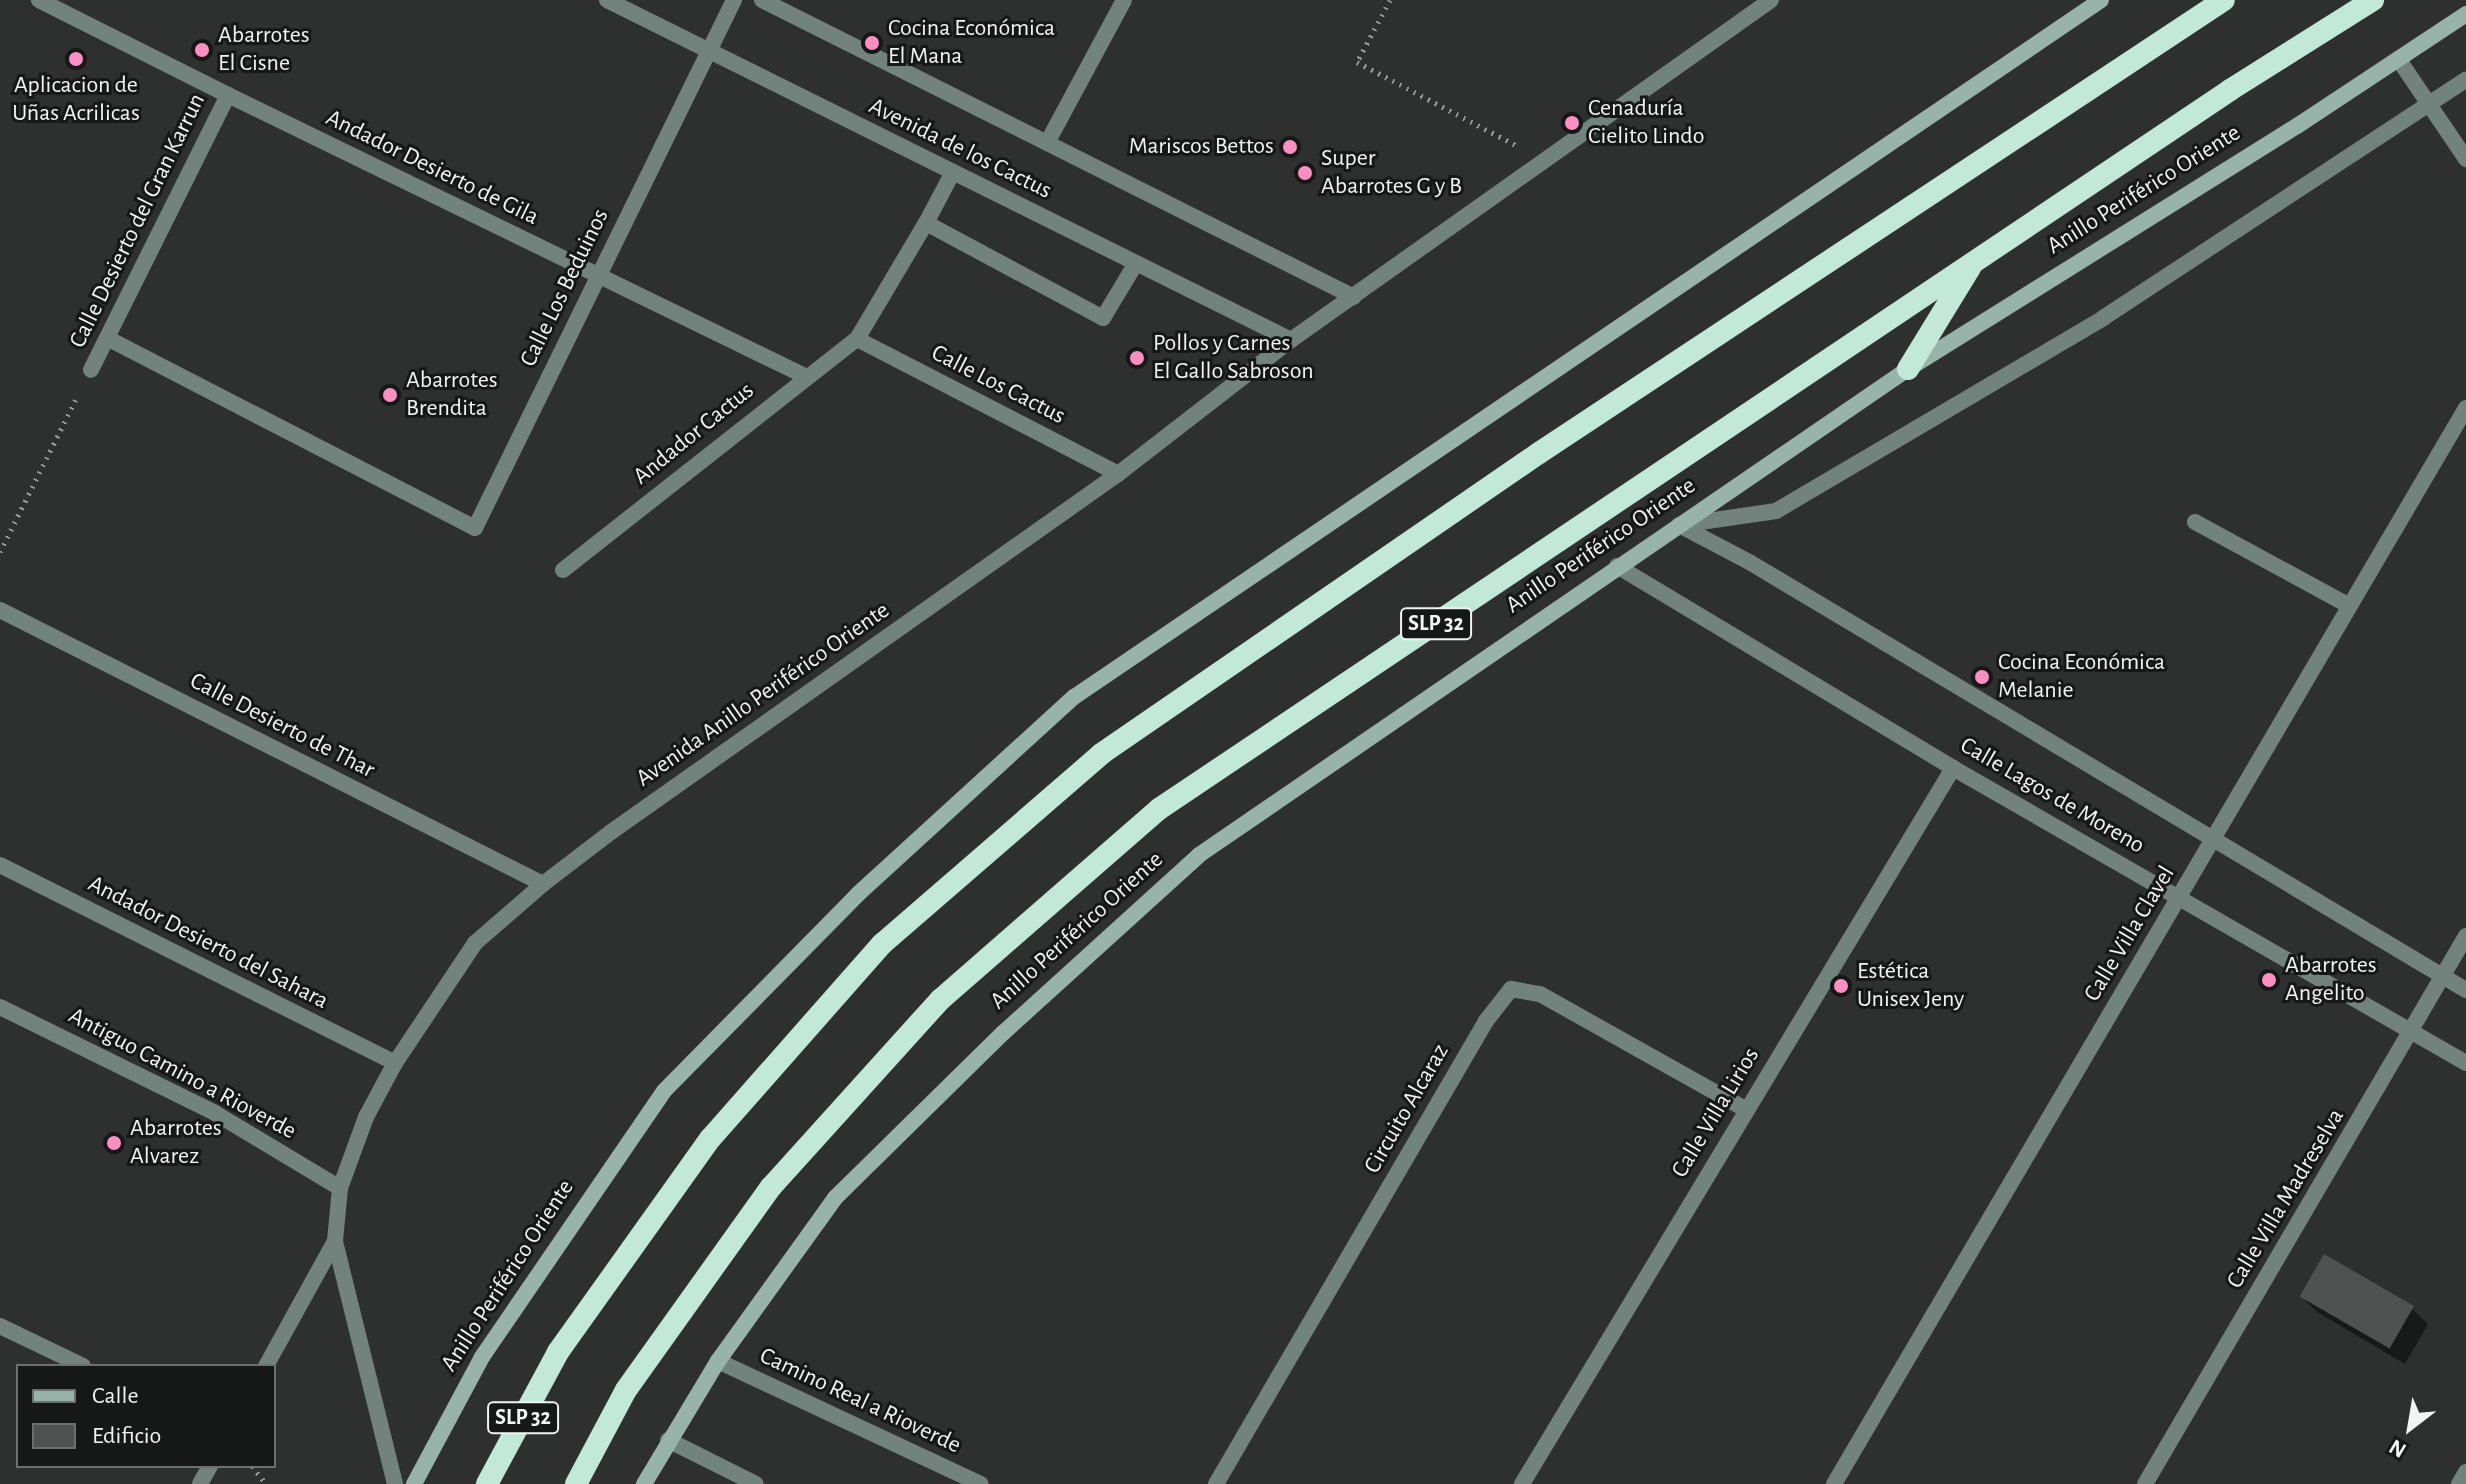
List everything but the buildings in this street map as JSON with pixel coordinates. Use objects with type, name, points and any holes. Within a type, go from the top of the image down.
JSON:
[{"type":"highway","name":"SLP 32","points":[[487,1484],[558,1352],[710,1139],[882,944],[1101,754],[1539,453],[2224,0]]},
{"type":"highway","name":"Anillo Periférico Oriente","points":[[576,1484],[626,1390],[771,1187],[940,1000],[1159,809],[2230,90],[2373,0]]},
{"type":"highway","points":[[1908,369],[1974,262]]},
{"type":"main road","name":"Anillo Periférico Oriente","points":[[414,1484],[482,1357],[664,1091],[858,894],[1074,697],[2101,0]]},
{"type":"main road","name":"Anillo Periférico Oriente","points":[[644,1484],[718,1361],[835,1198],[1003,1033],[1199,855],[1908,369],[2399,60],[2466,14]]},
{"type":"street","name":"Andador Desierto de Gila","points":[[39,0],[805,376]]},
{"type":"street","name":"Avenida de los Cactus","points":[[607,0],[1291,340]]},
{"type":"street","name":"Calle Los Beduinos","points":[[107,338],[475,528],[734,0]]},
{"type":"street","name":"Avenida de los Cactus","points":[[762,0],[1354,297]]},
{"type":"street","points":[[1047,143],[1124,0]]},
{"type":"street","points":[[1354,297],[1771,0]]},
{"type":"street","points":[[2399,60],[2432,104],[2466,159]]},
{"type":"street","points":[[1679,525],[1776,511],[2103,318],[2466,80]]},
{"type":"street","name":"Calle Desierto del Gran Karrun","points":[[91,370],[228,95]]},
{"type":"street","points":[[857,339],[953,172]]},
{"type":"street","points":[[926,223],[1103,318],[1136,263]]},
{"type":"street","name":"Avenida Anillo Periférico Oriente","points":[[395,1484],[335,1241],[340,1188],[366,1117],[395,1063],[475,943],[543,884],[611,832],[1118,474],[1291,340],[1354,297]]},
{"type":"street","name":"Andador Cactus","points":[[563,570],[805,376],[857,339]]},
{"type":"street","name":"Calle Los Cactus","points":[[857,339],[1118,474]]},
{"type":"street","name":"Calle Villa Clavel","points":[[1834,1484],[2466,408]]},
{"type":"street","points":[[2195,522],[2350,606]]},
{"type":"street","name":"Calle Lagos de Moreno","points":[[1679,525],[1765,571],[2466,990]]},
{"type":"street","name":"Calle Lagos de Moreno","points":[[1617,566],[1953,768],[2466,1063]]},
{"type":"street","name":"Calle Desierto de Thar","points":[[0,610],[543,884]]},
{"type":"street","name":"Calle Villa Lirios","points":[[1522,1484],[1953,768]]},
{"type":"street","name":"Andador Desierto del Sahara","points":[[0,865],[395,1063]]},
{"type":"street","name":"Calle Villa Madreselva","points":[[2145,1484],[2466,936]]},
{"type":"street","name":"Circuito Alcaraz","points":[[1216,1484],[1486,1021],[1511,989],[1540,994],[1745,1109]]},
{"type":"street","name":"Antiguo Camino a Rioverde","points":[[0,1007],[215,1113],[340,1188]]},
{"type":"street","name":"Avenida Anillo Periférico Oriente","points":[[267,1364],[335,1241]]},
{"type":"street","points":[[0,1326],[79,1364]]},
{"type":"street","name":"Camino Real a Rioverde","points":[[718,1361],[981,1484]]},
{"type":"street","points":[[668,1440],[756,1484]]},
{"type":"street","points":[[2459,1484],[2466,1472]]},
{"type":"path","points":[[1390,0],[1357,62],[1545,161]]},
{"type":"path","points":[[0,552],[91,370]]},
{"type":"path","points":[[254,1468],[266,1484]]},
{"type":"place","name":"Cocina Económica El Mana","points":[[872,43]]},
{"type":"place","name":"Abarrotes El Cisne","points":[[202,50]]},
{"type":"place","name":"Aplicacion de Uñas Acrilicas","points":[[76,59]]},
{"type":"place","name":"Cenaduría Cielito Lindo","points":[[1572,123]]},
{"type":"place","name":"Mariscos Bettos","points":[[1290,147]]},
{"type":"place","name":"Super Abarrotes G y B","points":[[1305,173]]},
{"type":"place","name":"Pollos y Carnes El Gallo Sabroson","points":[[1137,358]]},
{"type":"place","name":"Abarrotes Brendita","points":[[390,395]]},
{"type":"place","name":"Cocina Económica Melanie","points":[[1982,677]]},
{"type":"place","name":"Abarrotes Angelito","points":[[2269,980]]},
{"type":"place","name":"Estética Unisex Jeny","points":[[1841,986]]},
{"type":"place","name":"Abarrotes Alvarez","points":[[114,1143]]}]
